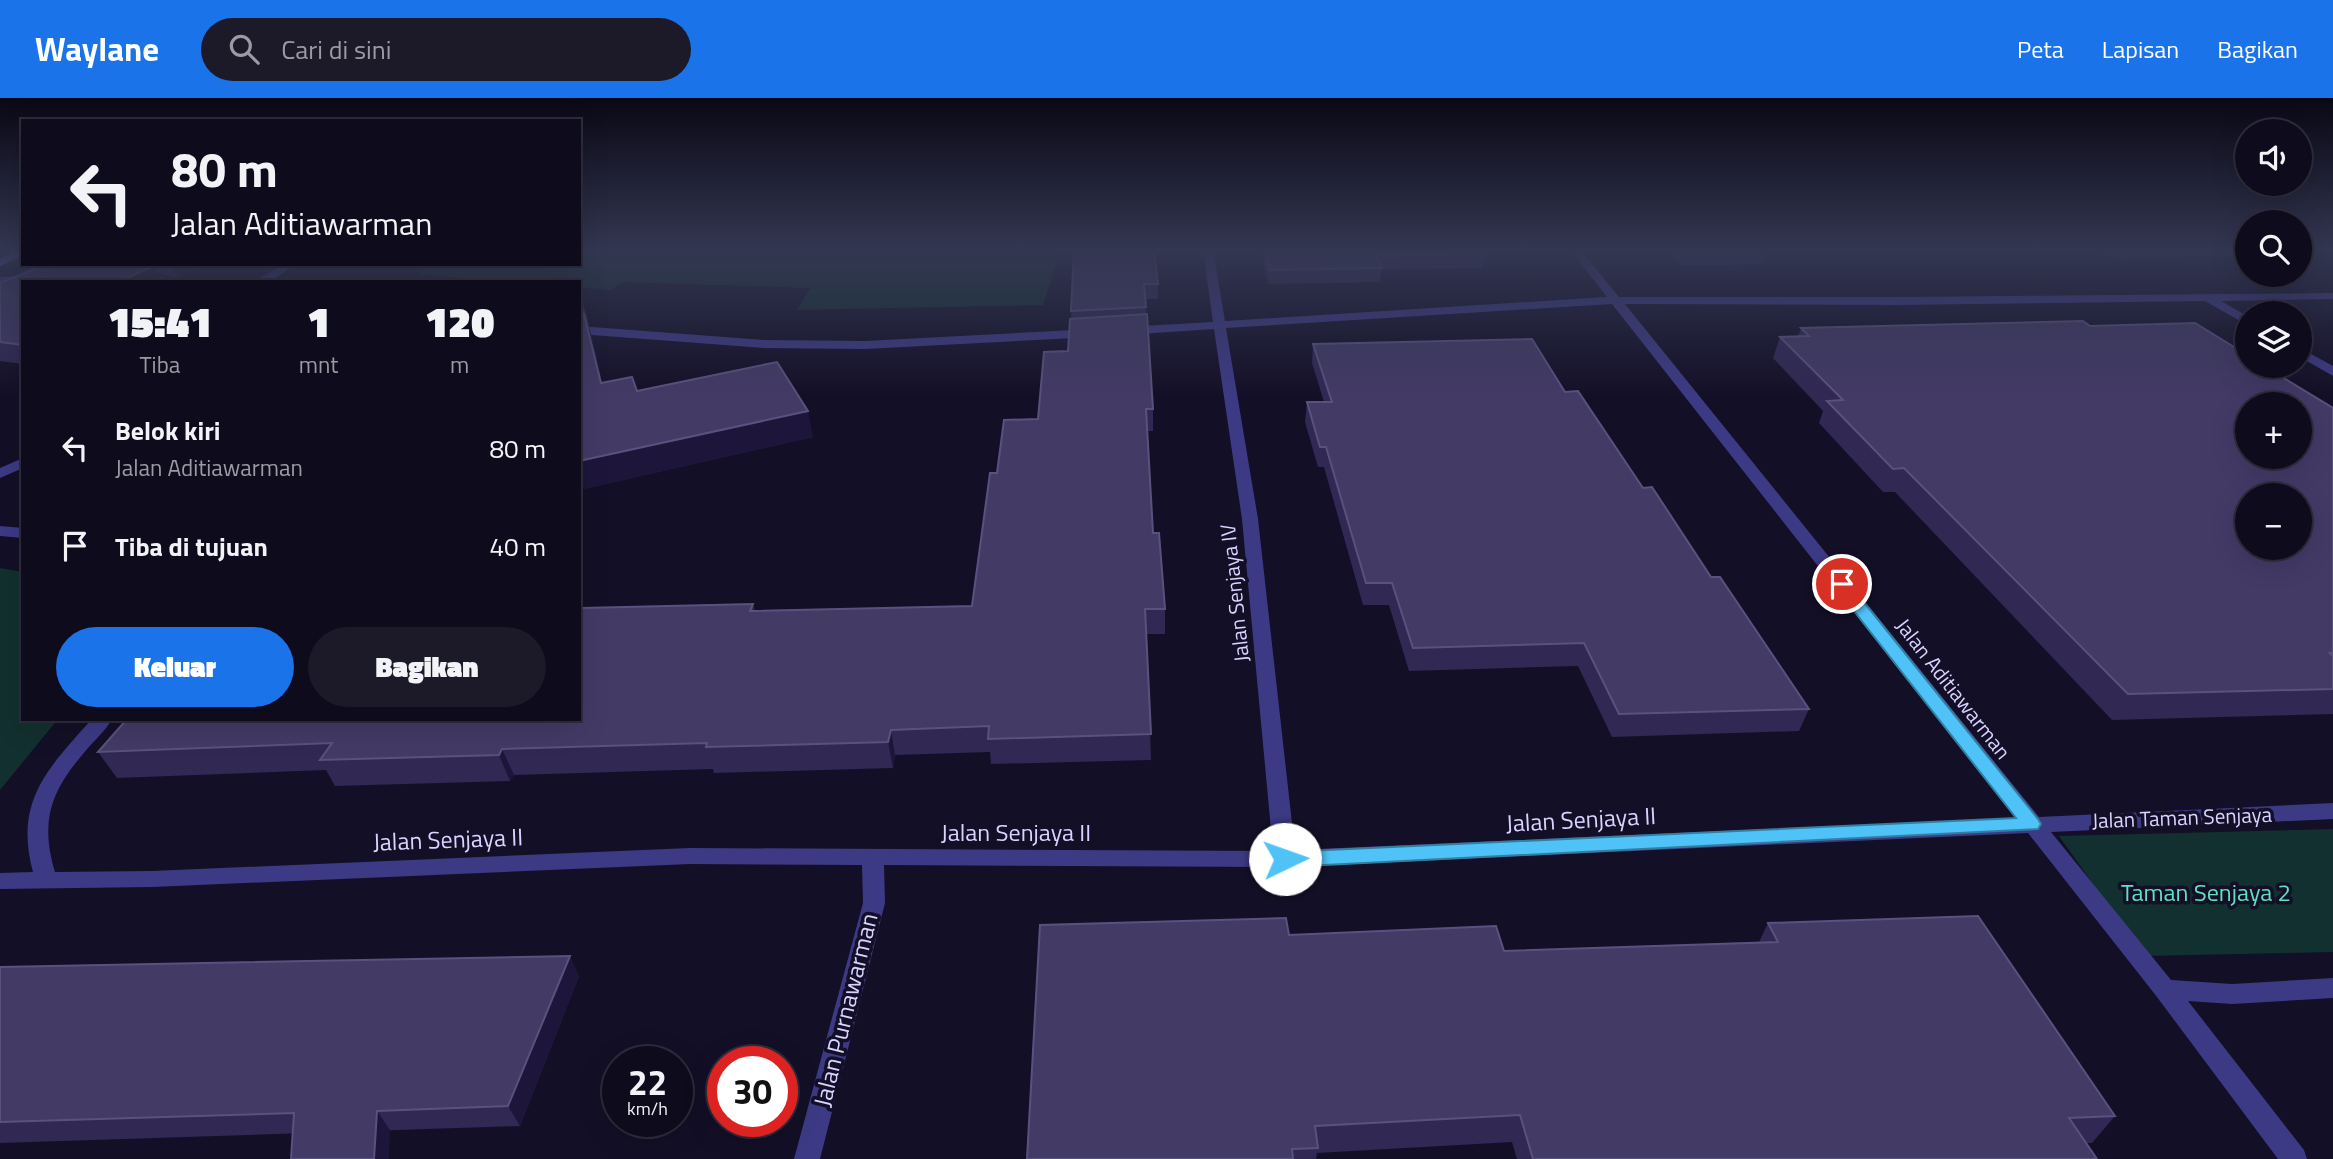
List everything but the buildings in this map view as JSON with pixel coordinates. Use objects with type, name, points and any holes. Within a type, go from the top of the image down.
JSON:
[{"type":"street","name":"Jalan Senjaya IV","points":[[1215,299],[1250,519],[1285,859]]},
{"type":"street","points":[[581,330],[765,344],[864,345],[1618,300],[2056,299]]},
{"type":"street","points":[[2208,299],[2235,314]]},
{"type":"street","name":"Jalan Aditiawarman","points":[[1618,300],[2165,990],[2294,1159]]},
{"type":"street","points":[[2312,359],[2333,372]]},
{"type":"street","points":[[0,474],[21,463]]},
{"type":"street","points":[[0,531],[21,533]]},
{"type":"street","points":[[46,880],[36,841],[36,818],[45,792],[101,721]]},
{"type":"street","name":"Jalan Taman Senjaya","points":[[2031,824],[2333,811]]},
{"type":"street","name":"Jalan Senjaya II","points":[[0,881],[152,879],[690,856],[1285,859],[2031,824]]},
{"type":"street","name":"Jalan Purnawarman","points":[[807,1159],[874,903],[873,859]]},
{"type":"street","points":[[2165,990],[2232,994],[2333,988]]},
{"type":"green space","points":[[804,299],[1045,299],[1043,305],[797,310]]},
{"type":"green space","points":[[0,568],[21,572],[21,721],[56,721],[0,790]]},
{"type":"green space","name":"Taman Senjaya 2","points":[[2333,829],[2333,952],[2144,956],[2059,836]]},
{"type":"route","points":[[1285,859],[2031,824],[1842,584]]}]
